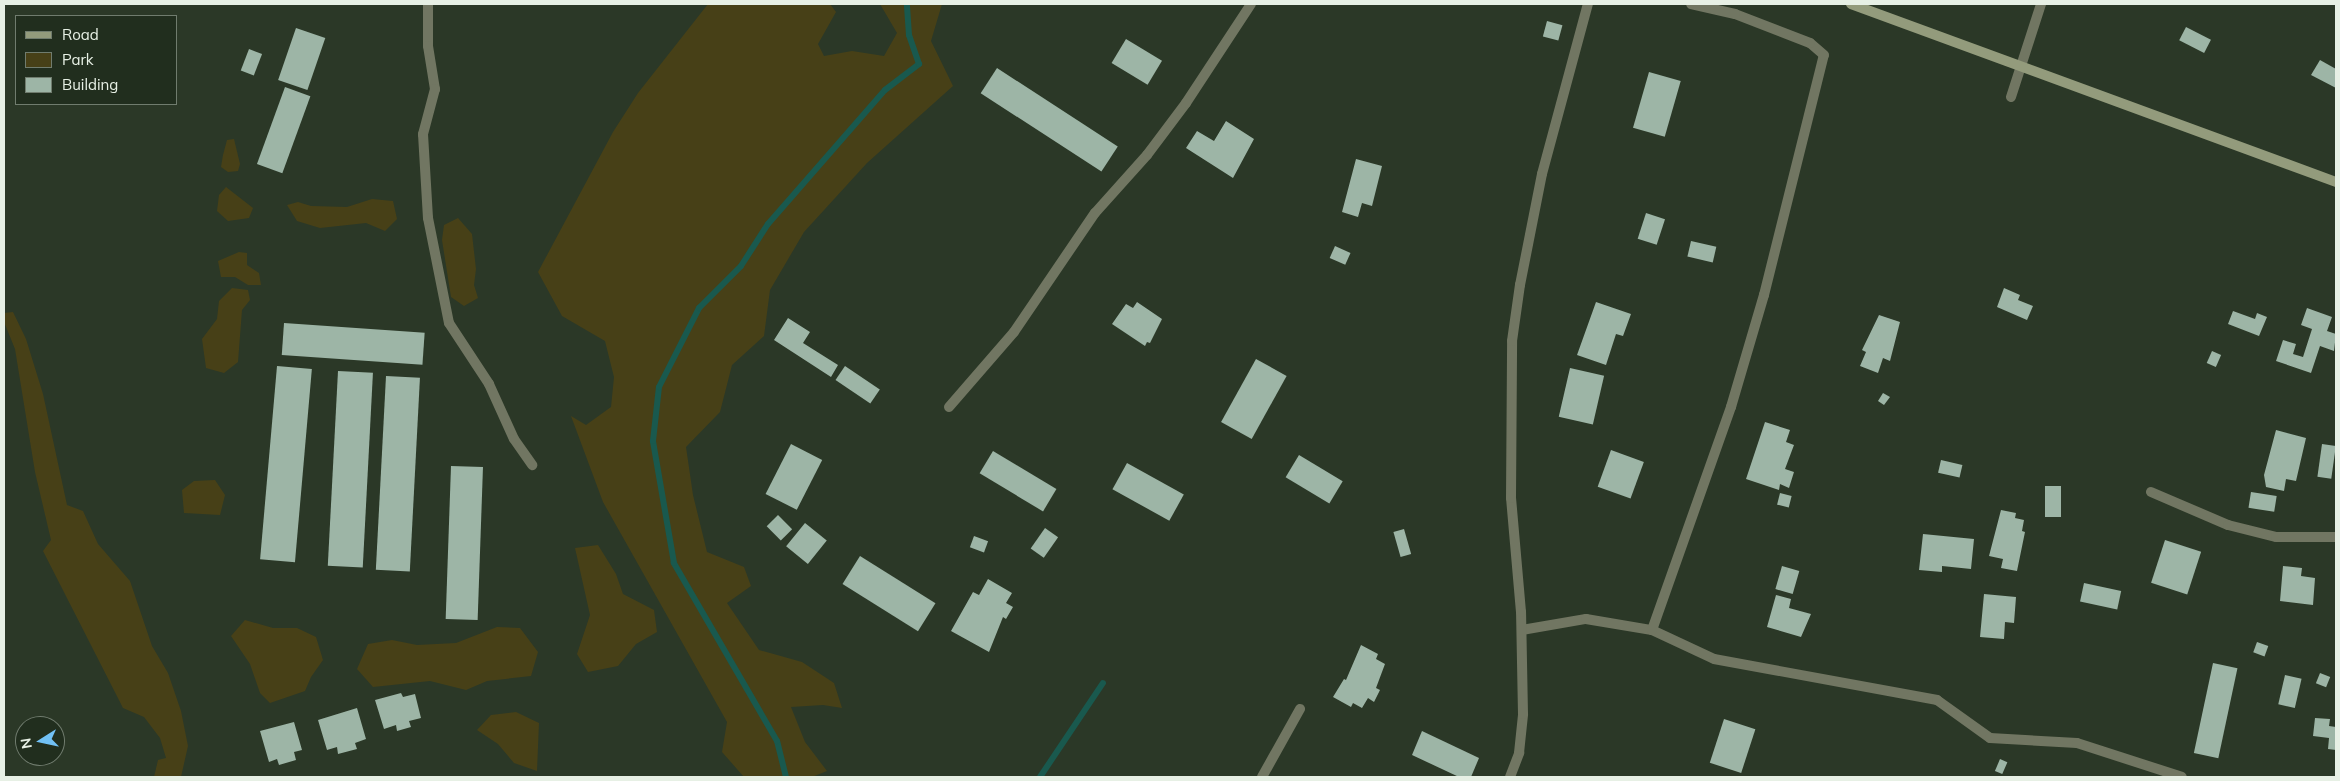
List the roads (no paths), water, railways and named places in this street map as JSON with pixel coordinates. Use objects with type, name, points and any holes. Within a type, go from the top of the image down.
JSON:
[{"type":"main road","points":[[1851,4],[2336,182]]},
{"type":"street","points":[[428,4],[428,46],[435,89],[423,134],[428,218],[450,323],[489,384],[514,439],[532,465]]},
{"type":"street","points":[[949,406],[1014,332],[1095,213],[1147,155],[1186,103],[1251,4]]},
{"type":"street","points":[[1510,777],[1519,753],[1523,714],[1522,630],[1511,498],[1512,341],[1520,285],[1542,174],[1588,4]]},
{"type":"street","points":[[1652,630],[1731,407],[1764,295],[1824,55],[1810,43],[1735,14],[1691,4]]},
{"type":"street","points":[[2011,97],[2023,67],[2041,4]]},
{"type":"street","points":[[2151,492],[2228,525],[2276,537],[2336,537]]},
{"type":"street","points":[[1522,630],[1586,619],[1652,630],[1714,659],[1937,700],[1990,738],[2077,743],[2182,777]]},
{"type":"street","points":[[1262,777],[1300,709]]},
{"type":"waterway","points":[[786,777],[777,741],[674,563],[653,441],[659,387],[699,308],[741,266],[768,224],[885,90],[919,64],[909,35],[907,4]]},
{"type":"waterway","points":[[1040,777],[1103,683]]}]
